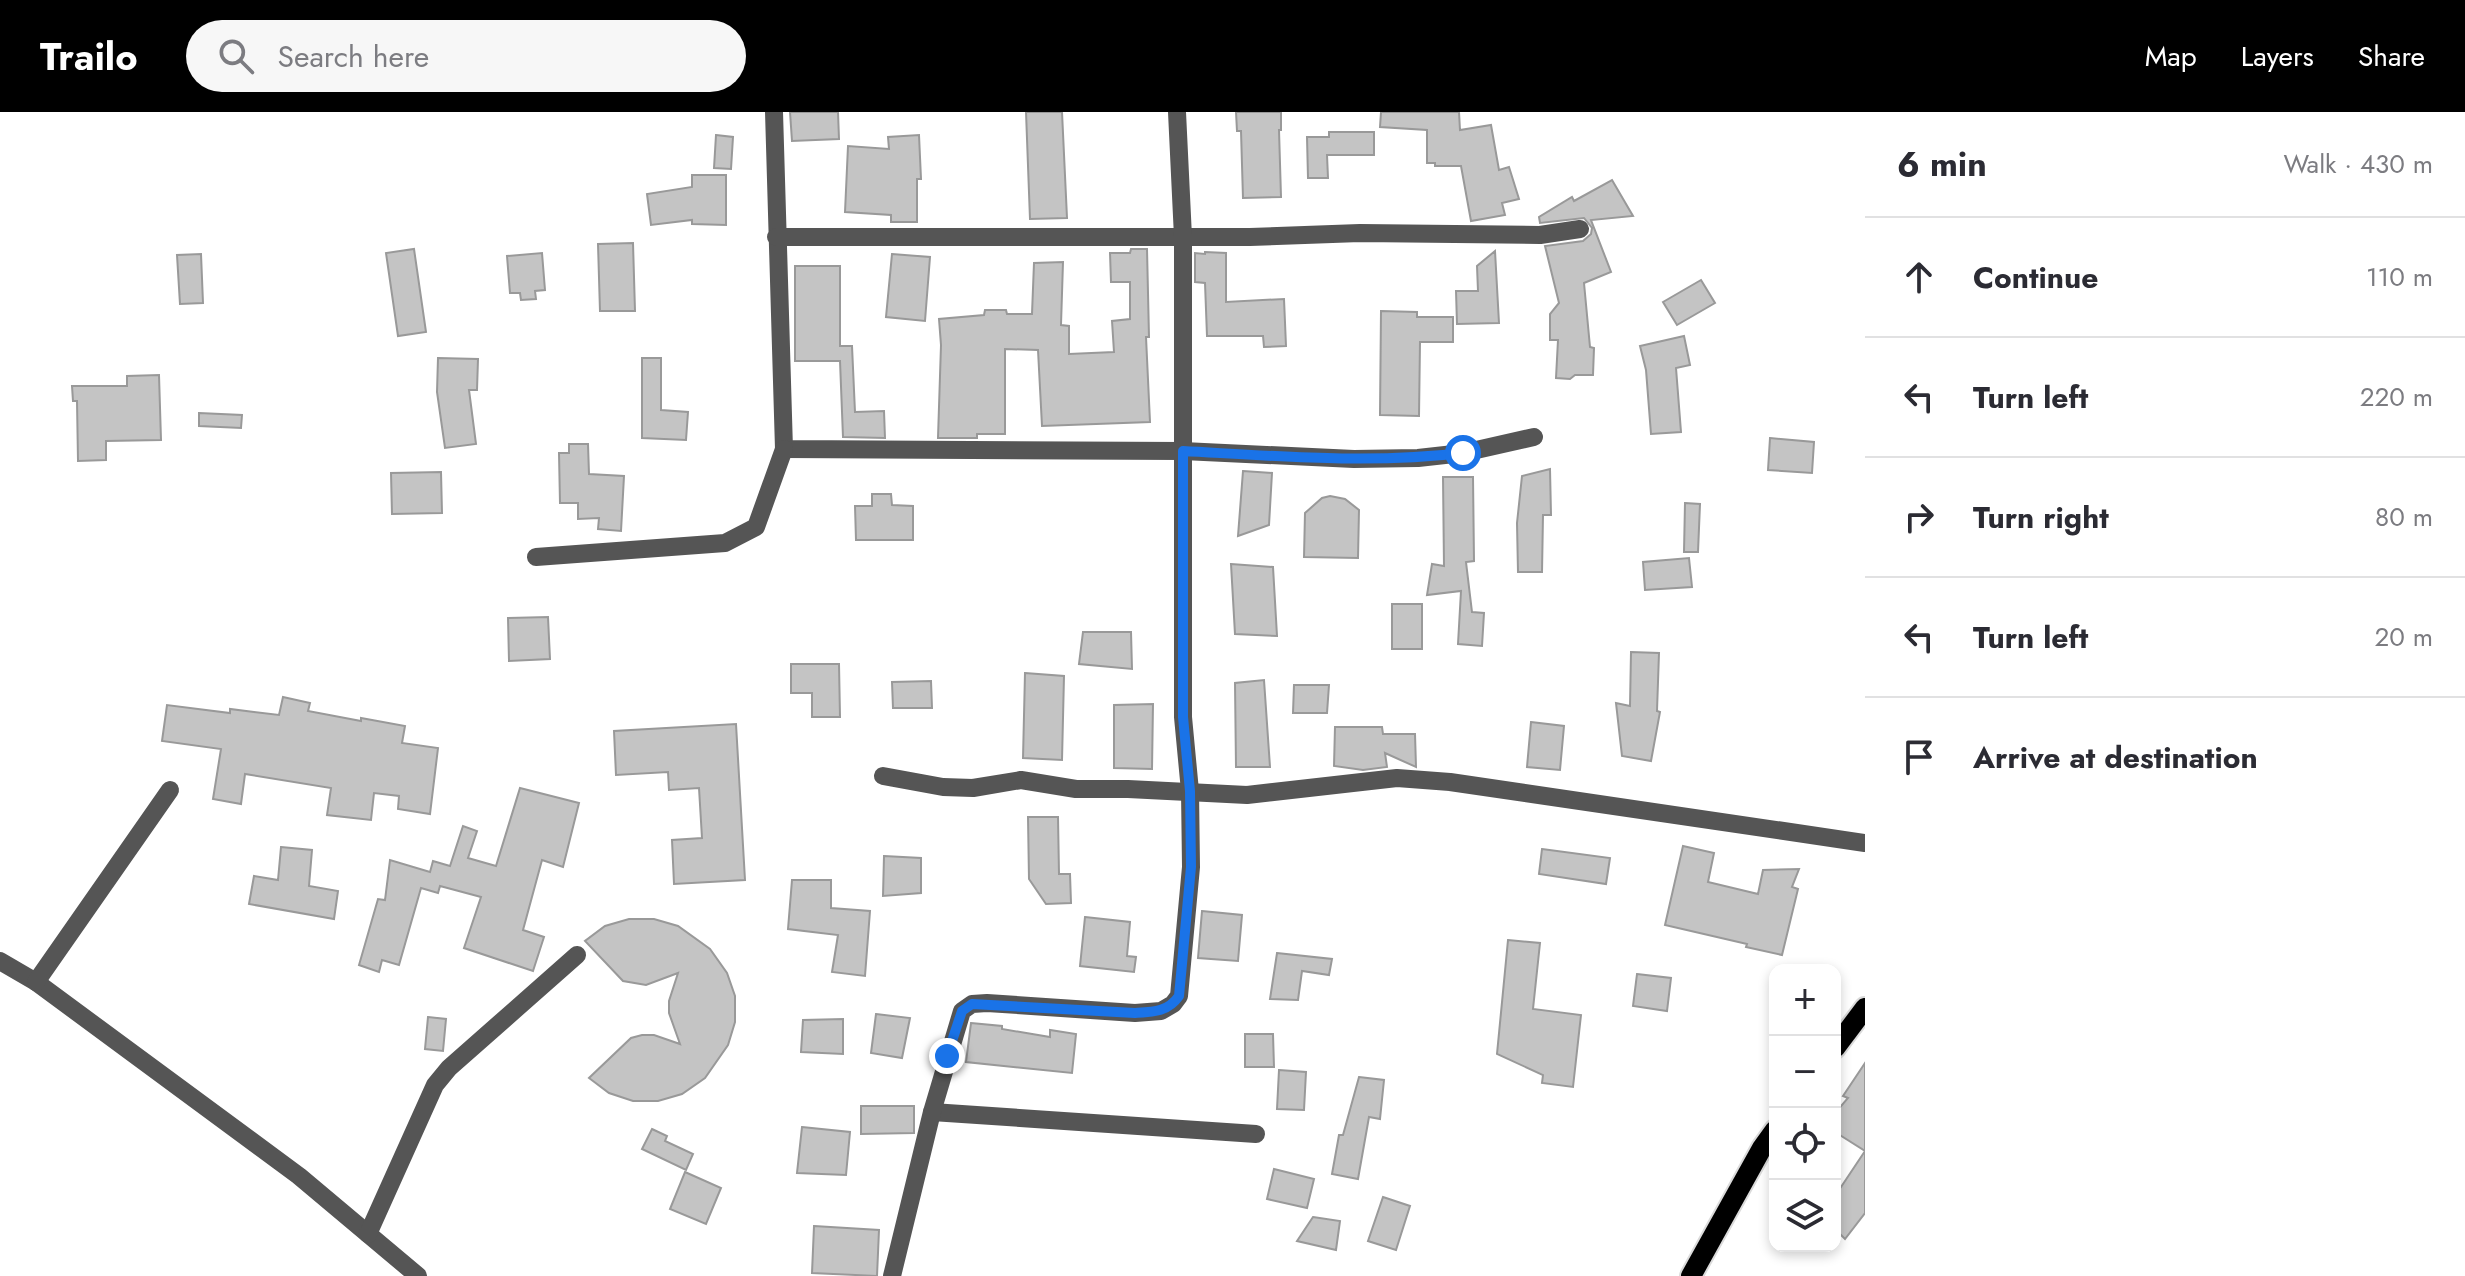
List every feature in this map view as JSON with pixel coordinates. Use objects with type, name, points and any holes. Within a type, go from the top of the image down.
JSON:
[{"type":"main road","points":[[1841,1040],[1865,1008]]},
{"type":"main road","points":[[1691,1276],[1769,1138]]},
{"type":"street","points":[[536,557],[725,543],[756,527],[784,449],[774,112]]},
{"type":"street","points":[[892,1276],[954,1028],[962,1011],[972,1004],[1135,1013],[1161,1011],[1179,996],[1191,867],[1190,791],[1183,717],[1183,237],[1177,112]]},
{"type":"street","points":[[776,237],[1183,237],[1360,233],[1540,235],[1580,229]]},
{"type":"street","points":[[784,449],[1183,451],[1354,459],[1418,458],[1463,453],[1534,437]]},
{"type":"street","points":[[883,776],[943,787],[973,788],[1021,780],[1076,789],[1247,795],[1397,778],[1450,782],[1865,843]]},
{"type":"street","points":[[36,982],[170,790]]},
{"type":"street","points":[[368,1234],[435,1085],[449,1068],[577,955]]},
{"type":"street","points":[[0,961],[36,982],[299,1176],[418,1276]]},
{"type":"street","points":[[932,1112],[1256,1134]]},
{"type":"building","points":[[790,112],[838,112],[839,139],[792,141]]},
{"type":"building","points":[[1026,112],[1062,112],[1067,218],[1030,219]]},
{"type":"building","points":[[1236,112],[1281,112],[1281,197],[1243,198],[1241,131],[1237,131]]},
{"type":"building","points":[[1381,112],[1459,112],[1460,130],[1491,125],[1499,170],[1509,167],[1519,199],[1502,203],[1505,215],[1471,221],[1461,166],[1427,163],[1427,130],[1380,127]]},
{"type":"building","points":[[1329,132],[1374,132],[1374,155],[1327,155],[1328,178],[1308,178],[1307,137],[1329,137]]},
{"type":"building","points":[[716,135],[733,137],[731,169],[714,168]]},
{"type":"building","points":[[919,135],[921,179],[917,179],[917,222],[891,222],[891,215],[845,212],[848,146],[889,149],[888,137]]},
{"type":"building","points":[[692,175],[726,175],[726,225],[692,224],[692,220],[651,225],[647,194],[692,187]]},
{"type":"building","points":[[1612,180],[1633,216],[1591,220],[1611,272],[1584,283],[1590,347],[1594,348],[1593,375],[1556,378],[1558,340],[1550,340],[1550,314],[1559,303],[1545,246],[1583,241],[1591,234],[1592,228],[1584,218],[1540,223],[1539,217],[1572,197],[1574,201]]},
{"type":"building","points":[[633,243],[635,311],[600,311],[598,244]]},
{"type":"building","points":[[414,249],[426,332],[398,336],[386,253]]},
{"type":"building","points":[[1131,249],[1147,249],[1149,337],[1146,337],[1150,422],[1042,426],[1038,350],[1005,349],[1005,434],[938,438],[939,319],[984,315],[985,310],[1032,314],[1034,263],[1063,262],[1061,325],[1069,326],[1069,354],[1114,352],[1112,321],[1130,319],[1130,282],[1111,282],[1110,253],[1130,253]]},
{"type":"building","points":[[1495,251],[1499,323],[1457,324],[1456,291],[1478,291],[1477,266]]},
{"type":"building","points":[[542,253],[545,290],[535,291],[536,299],[521,300],[520,293],[510,293],[507,256]]},
{"type":"building","points":[[1195,253],[1226,253],[1226,302],[1284,299],[1286,346],[1264,347],[1263,336],[1207,336],[1205,283],[1195,282]]},
{"type":"building","points":[[201,254],[203,303],[180,304],[177,255]]},
{"type":"building","points":[[892,254],[930,257],[925,321],[886,317]]},
{"type":"building","points":[[795,266],[840,266],[840,346],[852,346],[855,412],[884,411],[885,438],[843,437],[840,361],[795,361]]},
{"type":"building","points":[[1701,280],[1715,303],[1677,325],[1663,302]]},
{"type":"building","points":[[1381,311],[1417,312],[1417,317],[1453,317],[1453,342],[1420,342],[1419,416],[1380,415]]},
{"type":"building","points":[[1684,336],[1690,365],[1676,368],[1681,432],[1651,434],[1646,370],[1640,346]]},
{"type":"building","points":[[438,358],[478,359],[477,390],[469,390],[476,444],[445,448],[437,392]]},
{"type":"building","points":[[642,358],[661,358],[661,410],[688,412],[686,440],[642,438]]},
{"type":"building","points":[[159,375],[161,440],[106,441],[106,460],[78,461],[77,401],[73,401],[72,386],[127,386],[127,376]]},
{"type":"building","points":[[199,413],[242,415],[241,428],[199,426]]},
{"type":"building","points":[[1770,438],[1814,442],[1812,473],[1768,470]]},
{"type":"building","points":[[569,444],[588,444],[589,474],[624,476],[621,531],[598,529],[599,518],[578,519],[578,503],[560,503],[559,453],[569,453]]},
{"type":"building","points":[[1550,469],[1551,515],[1543,515],[1542,572],[1518,572],[1517,523],[1522,476]]},
{"type":"building","points":[[1243,471],[1272,473],[1269,525],[1238,536]]},
{"type":"building","points":[[441,472],[442,513],[392,514],[391,473]]},
{"type":"building","points":[[1443,477],[1473,477],[1474,561],[1466,562],[1472,612],[1484,613],[1482,646],[1458,644],[1461,591],[1427,595],[1432,564],[1444,566]]},
{"type":"building","points":[[872,494],[891,494],[892,505],[913,506],[913,540],[856,540],[855,506],[872,506]]},
{"type":"building","points":[[1322,498],[1345,499],[1359,510],[1358,558],[1304,557],[1305,513]]},
{"type":"building","points":[[1685,503],[1700,504],[1698,552],[1684,552]]},
{"type":"building","points":[[1689,558],[1692,587],[1645,590],[1643,562]]},
{"type":"building","points":[[1231,564],[1273,567],[1277,636],[1235,634]]},
{"type":"building","points":[[1392,604],[1422,604],[1422,649],[1392,649]]},
{"type":"building","points":[[548,617],[550,659],[509,661],[508,618]]},
{"type":"building","points":[[1083,632],[1131,632],[1132,669],[1079,664]]},
{"type":"building","points":[[1631,652],[1659,653],[1657,711],[1660,712],[1651,761],[1622,756],[1616,703],[1630,706]]},
{"type":"building","points":[[791,664],[839,664],[840,717],[812,717],[812,693],[791,693]]},
{"type":"building","points":[[1025,673],[1064,676],[1062,760],[1023,758]]},
{"type":"building","points":[[1264,680],[1270,767],[1236,767],[1235,683]]},
{"type":"building","points":[[931,681],[932,708],[893,708],[892,682]]},
{"type":"building","points":[[1294,685],[1329,685],[1327,713],[1293,713]]},
{"type":"building","points":[[283,697],[310,703],[308,711],[405,726],[402,743],[438,748],[430,814],[398,809],[399,796],[374,793],[371,820],[327,815],[331,788],[245,774],[241,804],[213,799],[221,749],[162,741],[167,705],[279,715]]},
{"type":"building","points":[[1153,704],[1152,769],[1114,768],[1114,705]]},
{"type":"building","points":[[1531,722],[1564,726],[1560,770],[1527,767]]},
{"type":"building","points":[[736,724],[745,880],[674,884],[672,840],[702,838],[699,788],[669,790],[668,772],[616,775],[614,731]]},
{"type":"building","points":[[1335,727],[1382,727],[1383,734],[1415,734],[1416,767],[1385,753],[1387,767],[1363,770],[1334,766]]},
{"type":"building","points":[[520,788],[579,803],[563,867],[542,860],[523,930],[544,937],[533,971],[464,948],[481,897],[440,886],[438,893],[421,888],[399,965],[382,960],[379,972],[359,965],[378,899],[385,900],[390,860],[430,872],[433,861],[450,866],[463,826],[477,831],[468,858],[496,866]]},
{"type":"building","points":[[1028,817],[1058,817],[1059,874],[1070,874],[1071,903],[1046,904],[1029,879]]},
{"type":"building","points":[[1683,846],[1714,853],[1708,882],[1758,894],[1763,870],[1799,869],[1792,887],[1798,889],[1782,955],[1665,925]]},
{"type":"building","points":[[281,847],[312,850],[309,886],[338,891],[334,919],[249,904],[254,876],[278,880]]},
{"type":"building","points":[[1542,849],[1610,858],[1606,884],[1539,874]]},
{"type":"building","points":[[884,856],[921,858],[921,893],[883,896]]},
{"type":"building","points":[[792,880],[831,880],[831,908],[870,911],[865,976],[832,972],[838,935],[788,929]]},
{"type":"building","points":[[1202,911],[1242,915],[1238,961],[1198,958]]},
{"type":"building","points":[[1085,917],[1130,922],[1127,956],[1136,957],[1134,972],[1080,966]]},
{"type":"building","points":[[629,919],[654,919],[678,926],[710,949],[727,973],[735,996],[735,1022],[728,1045],[705,1078],[682,1094],[658,1101],[633,1101],[609,1093],[589,1078],[631,1038],[654,1035],[680,1044],[669,1013],[669,1001],[678,973],[646,985],[623,981],[585,941],[605,926]]},
{"type":"building","points":[[1508,940],[1540,943],[1533,1009],[1581,1015],[1573,1087],[1542,1083],[1543,1075],[1497,1054]]},
{"type":"building","points":[[1277,953],[1332,959],[1329,975],[1302,971],[1298,1000],[1270,999]]},
{"type":"building","points":[[1637,974],[1671,978],[1667,1011],[1633,1006]]},
{"type":"building","points":[[876,1014],[910,1018],[902,1058],[871,1053]]},
{"type":"building","points":[[428,1017],[446,1019],[443,1051],[425,1049]]},
{"type":"building","points":[[843,1019],[843,1054],[801,1052],[803,1020]]},
{"type":"building","points":[[971,1023],[1002,1026],[1002,1029],[1050,1037],[1050,1030],[1076,1034],[1072,1073],[966,1062]]},
{"type":"building","points":[[1245,1034],[1273,1034],[1274,1067],[1245,1067]]},
{"type":"building","points":[[1865,1063],[1865,1151],[1841,1136],[1841,1106],[1848,1098],[1843,1096]]},
{"type":"building","points":[[1279,1070],[1306,1072],[1304,1110],[1277,1109]]},
{"type":"building","points":[[1359,1077],[1384,1080],[1380,1119],[1369,1117],[1358,1179],[1332,1174],[1339,1135],[1343,1135]]},
{"type":"building","points":[[861,1106],[914,1106],[914,1133],[861,1134]]},
{"type":"building","points":[[802,1127],[850,1132],[846,1175],[797,1173]]},
{"type":"building","points":[[652,1129],[667,1136],[665,1141],[693,1154],[686,1170],[642,1149]]},
{"type":"building","points":[[1865,1151],[1865,1213],[1845,1239],[1841,1235],[1841,1187]]},
{"type":"building","points":[[1274,1169],[1314,1179],[1307,1208],[1267,1199]]},
{"type":"building","points":[[685,1172],[721,1188],[706,1224],[670,1209]]},
{"type":"building","points":[[1383,1197],[1410,1206],[1396,1250],[1368,1241]]},
{"type":"building","points":[[1313,1217],[1340,1221],[1336,1250],[1297,1241]]},
{"type":"building","points":[[814,1226],[879,1230],[877,1276],[812,1273]]},
{"type":"route","points":[[947,1056],[962,1011],[972,1004],[1135,1013],[1161,1011],[1179,996],[1191,867],[1188,822],[1190,791],[1183,717],[1183,451],[1354,459],[1418,458],[1463,453]]}]
